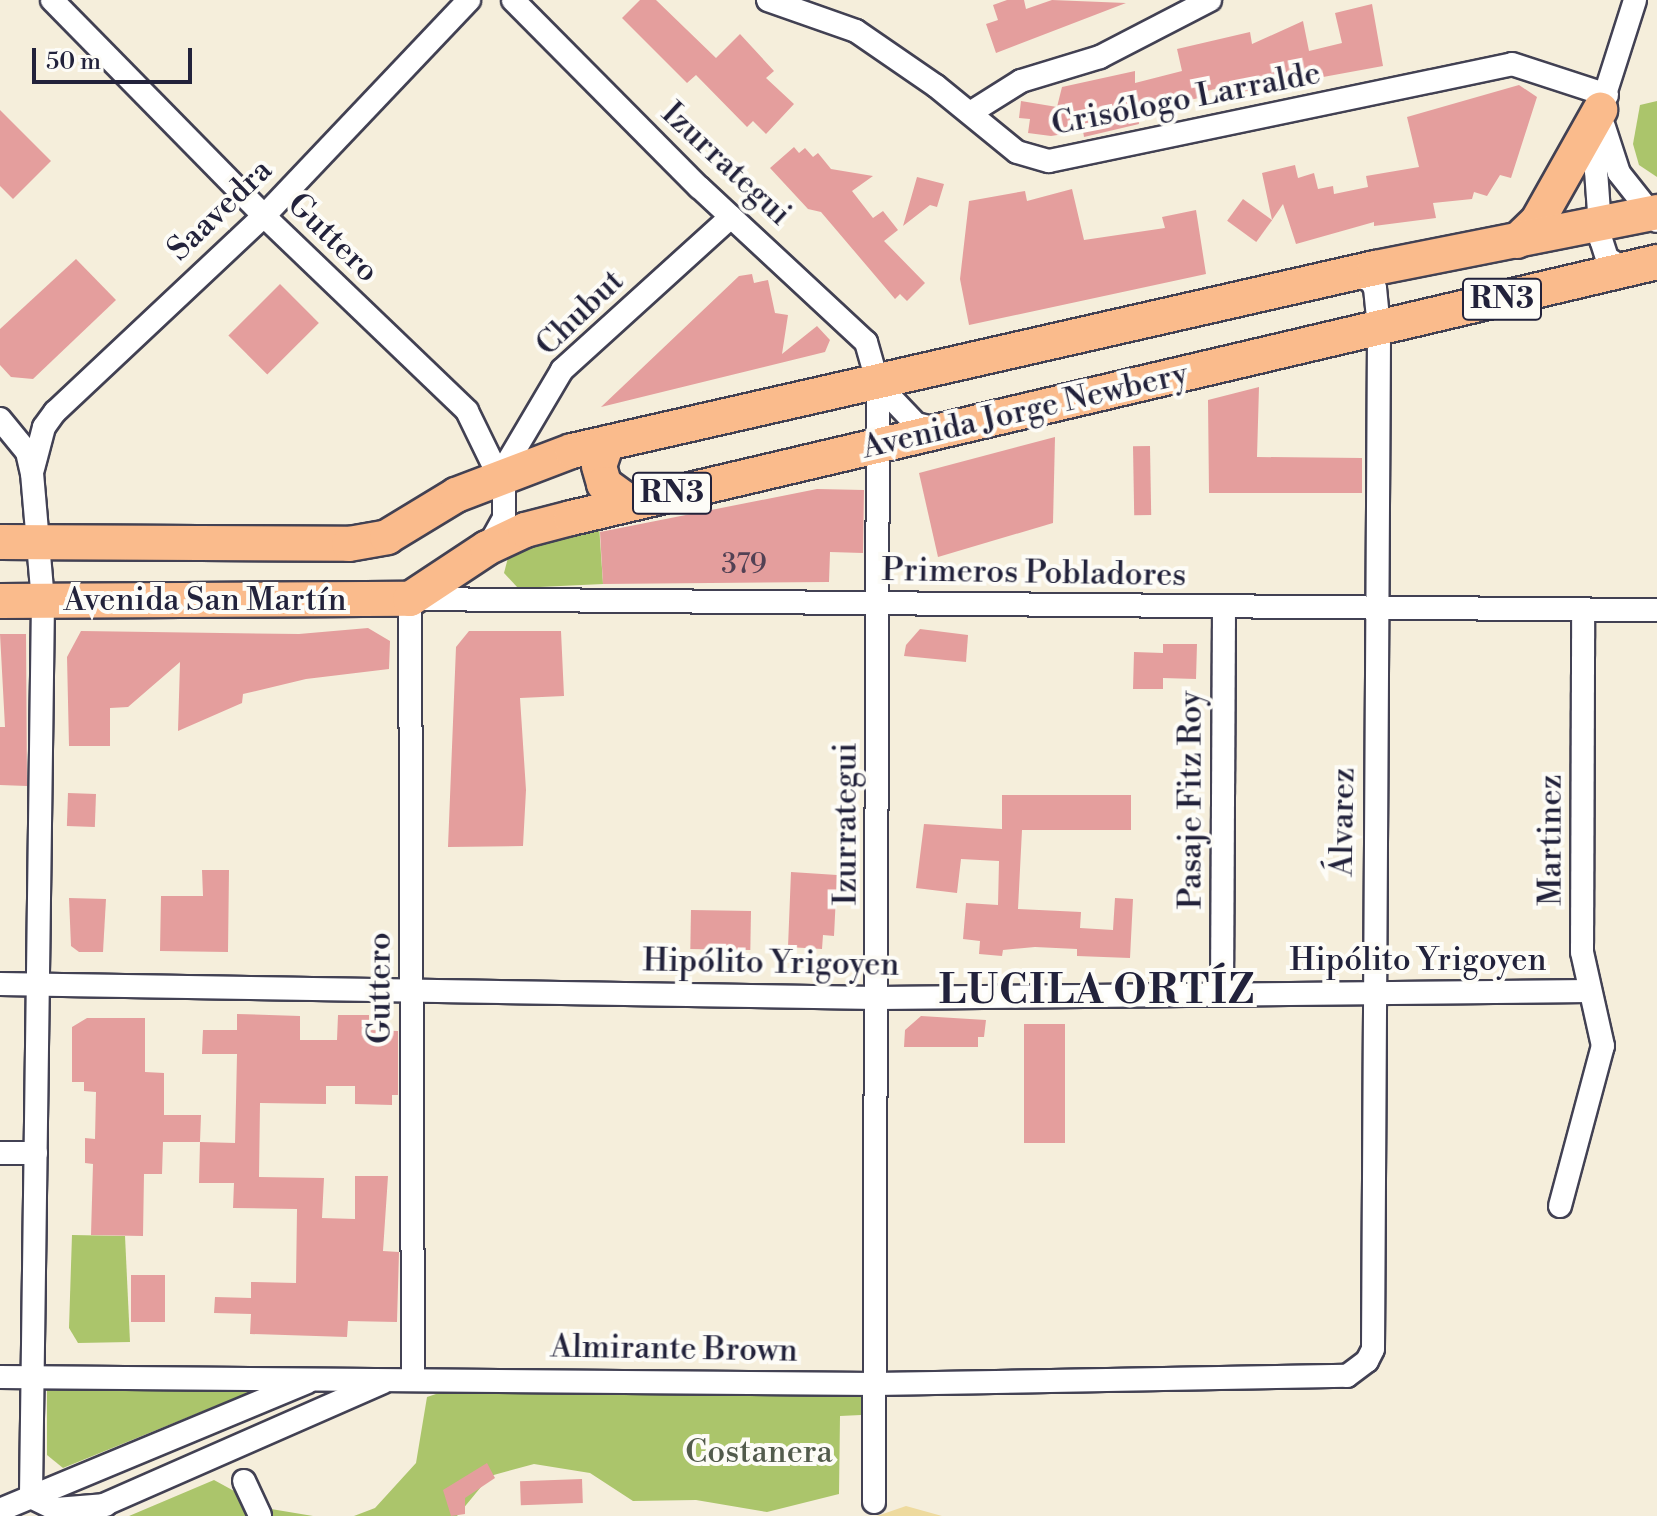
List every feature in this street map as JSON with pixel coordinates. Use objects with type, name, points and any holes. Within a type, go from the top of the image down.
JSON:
[{"type":"highway","points":[[1517,241],[1537,222],[1604,103]]},
{"type":"highway","name":"RN3","points":[[1517,241],[1598,225],[1651,208]]},
{"type":"highway","name":"Avenida Jorge Newbery","points":[[387,537],[500,475],[607,443],[878,384],[1350,274],[1517,241]]},
{"type":"highway","name":"Avenida Jorge Newbery","points":[[410,599],[487,548],[525,530],[629,502],[1379,328],[1646,262]]},
{"type":"highway","points":[[607,443],[599,466],[604,484],[629,502]]},
{"type":"highway","name":"Avenida San Martín","points":[[0,542],[349,544],[387,537]]},
{"type":"highway","name":"Avenida San Martín","points":[[0,601],[410,599]]},
{"type":"street","name":"Guttero","points":[[52,0],[264,216],[467,411],[500,475],[504,518],[487,548]]},
{"type":"street","name":"Saavedra","points":[[32,473],[39,441],[55,412],[264,216],[469,0]]},
{"type":"street","name":"Izurrategui","points":[[513,0],[731,217],[866,342],[878,384],[880,603],[874,1502]]},
{"type":"street","name":"Crisólogo Larralde","points":[[768,0],[856,31],[970,113],[1017,152],[1049,161],[1512,64],[1604,103]]},
{"type":"street","points":[[970,113],[1021,81],[1100,57],[1210,0]]},
{"type":"street","points":[[1635,0],[1604,103],[1598,225],[1607,258],[1646,262]]},
{"type":"street","points":[[1604,103],[1619,173],[1651,208]]},
{"type":"street","name":"Chubut","points":[[500,475],[562,370],[731,217]]},
{"type":"street","name":"Álvarez","points":[[1347,1376],[1367,1361],[1373,1349],[1379,328],[1375,288],[1370,280],[1350,274]]},
{"type":"street","name":"Izurrategui","points":[[878,384],[916,424],[951,429]]},
{"type":"street","points":[[0,419],[27,452],[32,473],[43,601],[31,1497]]},
{"type":"street","name":"Guttero","points":[[402,1378],[413,989],[410,599]]},
{"type":"street","name":"Primeros Pobladores","points":[[410,599],[1657,610]]},
{"type":"street","name":"Pasaje Fitz Roy","points":[[1222,993],[1224,608]]},
{"type":"street","name":"Martinez","points":[[1560,1206],[1602,1064],[1603,1046],[1582,952],[1583,611]]},
{"type":"street","name":"Hipólito Yrigoyen","points":[[0,984],[877,998],[1589,991]]},
{"type":"street","points":[[0,1153],[36,1153]]},
{"type":"street","name":"Almirante Brown","points":[[0,1377],[875,1384],[1347,1376]]},
{"type":"street","points":[[76,1516],[402,1378]]},
{"type":"street","points":[[0,1510],[315,1379]]},
{"type":"street","points":[[244,1481],[260,1516]]},
{"type":"street","points":[[31,1497],[56,1509],[106,1505]]},
{"type":"green space","points":[[1657,101],[1657,177],[1639,165],[1633,144],[1640,105]]},
{"type":"green space","points":[[599,525],[603,584],[518,588],[504,573],[510,550]]},
{"type":"green space","points":[[72,1235],[125,1236],[130,1342],[78,1343],[69,1328]]},
{"type":"green space","name":"Costanera","points":[[460,1386],[861,1395],[861,1415],[840,1416],[839,1494],[767,1512],[696,1500],[633,1501],[590,1473],[534,1464],[490,1476],[457,1516],[354,1516],[375,1508],[416,1463],[427,1397]]},
{"type":"green space","points":[[47,1390],[250,1392],[63,1468],[47,1455]]},
{"type":"green space","points":[[214,1480],[265,1508],[313,1516],[129,1516]]},
{"type":"sand","points":[[906,1506],[942,1516],[877,1516]]},
{"type":"building","points":[[640,0],[656,0],[716,58],[740,34],[774,71],[766,78],[794,104],[766,134],[753,121],[747,127],[696,75],[687,83],[622,18]]},
{"type":"building","points":[[1007,0],[1024,0],[1026,9],[1052,0],[1126,3],[996,53],[986,24],[998,20],[993,5]]},
{"type":"building","points":[[1372,4],[1383,66],[1241,92],[1239,83],[1203,92],[1204,97],[1189,100],[1190,104],[1138,116],[1139,124],[1084,137],[1083,131],[1051,136],[1028,133],[1030,119],[1019,118],[1021,101],[1057,107],[1062,87],[1135,71],[1135,83],[1182,71],[1177,49],[1250,32],[1252,44],[1303,21],[1309,51],[1342,43],[1335,13]]},
{"type":"building","points":[[1519,85],[1537,97],[1511,178],[1500,175],[1487,196],[1474,192],[1472,199],[1433,203],[1436,218],[1374,226],[1374,222],[1296,244],[1283,204],[1272,220],[1262,173],[1295,165],[1298,178],[1314,173],[1318,189],[1333,186],[1334,194],[1368,187],[1366,176],[1419,167],[1407,117]]},
{"type":"building","points":[[0,110],[51,161],[13,199],[0,186]]},
{"type":"building","points":[[794,147],[799,153],[805,148],[813,157],[818,153],[831,169],[873,176],[852,191],[873,218],[883,211],[898,230],[884,241],[925,283],[907,301],[900,294],[895,299],[821,212],[808,209],[770,168]]},
{"type":"building","points":[[917,177],[944,184],[937,207],[930,205],[903,226]]},
{"type":"building","points":[[1072,189],[1084,240],[1165,228],[1162,217],[1196,210],[1206,274],[969,325],[960,279],[969,201],[1025,191],[1027,201]]},
{"type":"building","points":[[1243,199],[1272,220],[1256,242],[1227,221]]},
{"type":"building","points":[[76,259],[116,300],[33,379],[11,377],[0,365],[0,329]]},
{"type":"building","points":[[752,274],[754,283],[768,280],[775,313],[788,315],[782,354],[817,326],[830,340],[825,352],[601,407],[739,276]]},
{"type":"building","points":[[280,284],[319,323],[267,375],[228,336]]},
{"type":"building","points":[[1259,387],[1257,457],[1362,458],[1362,493],[1209,493],[1208,400]]},
{"type":"building","points":[[1055,437],[1053,523],[938,557],[919,473]]},
{"type":"building","points":[[1133,446],[1150,446],[1151,515],[1134,515]]},
{"type":"building","points":[[817,489],[864,490],[863,553],[830,552],[829,582],[603,584],[600,532]]},
{"type":"building","points":[[368,628],[390,641],[389,669],[306,679],[243,694],[242,703],[178,731],[180,662],[128,707],[110,708],[110,746],[69,746],[67,657],[81,631],[299,634]]},
{"type":"building","points":[[920,629],[968,635],[966,662],[904,656],[906,645]]},
{"type":"building","points":[[469,631],[561,631],[564,696],[520,698],[526,790],[523,846],[448,847],[456,647]]},
{"type":"building","points":[[0,634],[26,634],[27,786],[0,785],[0,727],[5,727]]},
{"type":"building","points":[[1163,644],[1197,644],[1196,679],[1163,678],[1163,689],[1133,689],[1134,652],[1163,653]]},
{"type":"building","points":[[68,793],[96,794],[95,827],[67,826]]},
{"type":"building","points":[[1002,795],[1131,795],[1131,830],[1022,830],[1018,909],[1081,912],[1080,928],[1113,930],[1115,898],[1133,899],[1130,958],[1077,956],[1077,949],[1035,947],[1003,950],[1002,956],[979,954],[980,941],[963,939],[966,903],[998,905],[999,861],[961,859],[957,893],[916,888],[924,824],[1002,829]]},
{"type":"building","points":[[202,870],[229,870],[228,952],[160,951],[161,896],[203,896]]},
{"type":"building","points":[[791,872],[837,875],[834,936],[823,935],[822,949],[788,947]]},
{"type":"building","points":[[69,898],[106,899],[103,952],[79,952],[71,946]]},
{"type":"building","points":[[691,910],[751,911],[750,950],[690,949]]},
{"type":"building","points":[[237,1014],[300,1016],[300,1040],[337,1040],[338,1015],[369,1015],[369,1030],[398,1031],[398,1095],[392,1095],[392,1105],[355,1104],[355,1086],[326,1086],[326,1104],[260,1103],[259,1177],[324,1178],[322,1218],[355,1219],[355,1176],[388,1176],[383,1251],[399,1252],[397,1322],[348,1321],[347,1337],[250,1334],[251,1314],[214,1313],[215,1297],[251,1298],[251,1282],[296,1283],[297,1209],[233,1208],[234,1183],[199,1183],[200,1142],[235,1143],[237,1054],[202,1054],[203,1030],[237,1030]]},
{"type":"building","points":[[921,1016],[986,1020],[984,1037],[978,1037],[978,1047],[904,1047],[905,1030]]},
{"type":"building","points":[[87,1018],[145,1018],[145,1072],[164,1073],[164,1115],[201,1115],[200,1142],[163,1142],[162,1174],[144,1174],[143,1236],[91,1235],[93,1164],[85,1163],[85,1138],[95,1139],[96,1092],[84,1091],[84,1082],[72,1082],[72,1027]]},
{"type":"building","points":[[1024,1024],[1065,1024],[1065,1143],[1024,1143]]},
{"type":"building","points":[[131,1275],[165,1275],[165,1322],[131,1322]]},
{"type":"building","points":[[487,1463],[495,1478],[465,1498],[465,1514],[451,1516],[443,1490]]},
{"type":"building","points":[[582,1479],[583,1503],[521,1505],[520,1481]]},
{"type":"district","name":"LUCILA ORTÍZ","points":[[1097,991]]}]
